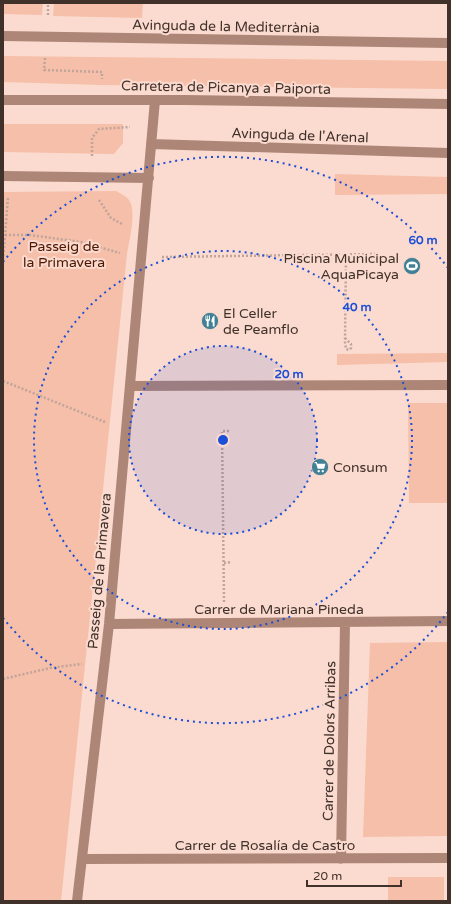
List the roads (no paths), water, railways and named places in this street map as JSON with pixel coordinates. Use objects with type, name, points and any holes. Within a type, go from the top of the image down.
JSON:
[{"type":"street","name":"Avinguda de la Mediterrània","points":[[3,36],[448,43]]},
{"type":"street","name":"Carretera de Picanya a Paiporta","points":[[3,100],[156,100],[448,104]]},
{"type":"street","name":"Passeig de la Primavera","points":[[77,901],[109,624],[156,100]]},
{"type":"street","name":"Avinguda de l'Arenal","points":[[151,144],[448,154]]},
{"type":"street","points":[[3,176],[149,178]]},
{"type":"street","points":[[130,386],[448,384]]},
{"type":"street","name":"Carrer de Mariana Pineda","points":[[109,624],[448,621]]},
{"type":"street","name":"Carrer de Dolors Arribas","points":[[341,859],[346,623]]},
{"type":"street","name":"Carrer de Rosalía de Castro","points":[[82,860],[448,858]]},
{"type":"place","name":"Piscina Municipal AquaPicaya","points":[[412,266]]},
{"type":"place","name":"El Celler de Peamflo","points":[[210,321]]},
{"type":"place","name":"Consum","points":[[320,467]]}]
